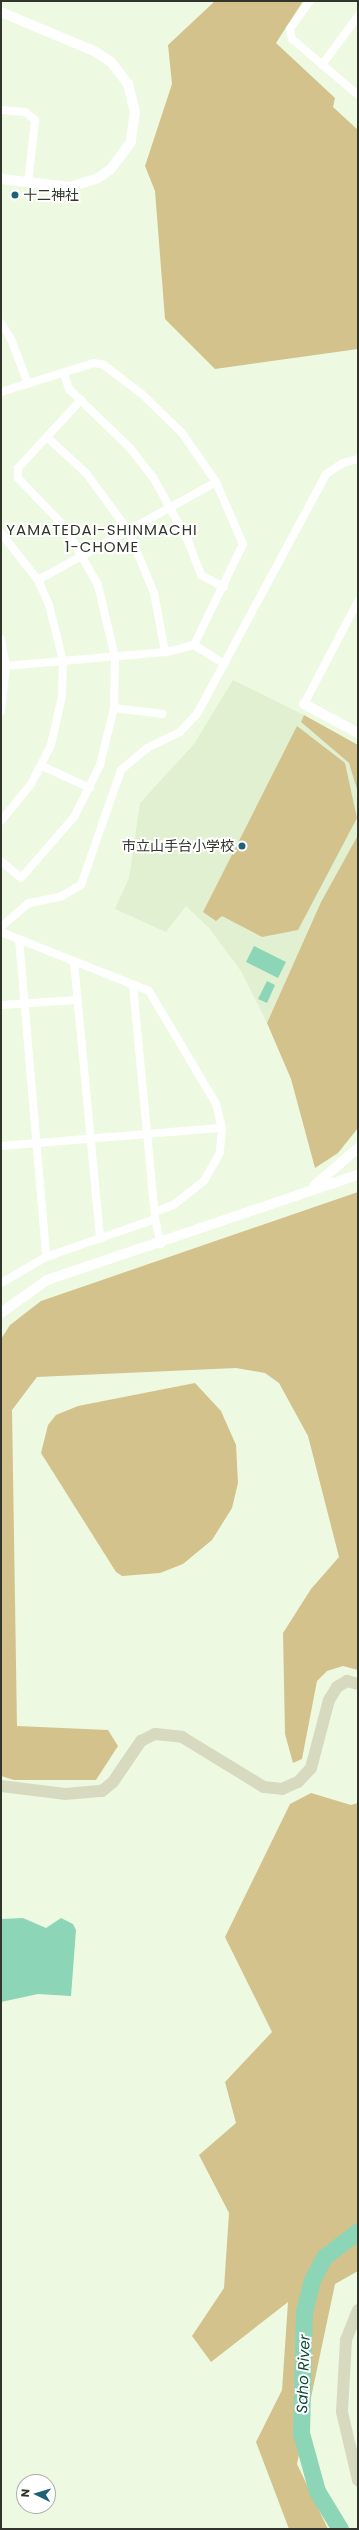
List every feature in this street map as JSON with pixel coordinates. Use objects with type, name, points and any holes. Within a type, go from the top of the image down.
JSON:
[{"type":"main road","points":[[1,1786],[65,1794],[102,1791],[113,1782],[142,1741],[155,1734],[182,1737],[264,1788],[282,1789],[298,1782],[311,1768],[329,1700],[337,1687],[347,1682],[358,1684]]},
{"type":"main road","points":[[358,2310],[346,2340],[342,2412],[358,2480]]},
{"type":"street","points":[[310,1],[290,29],[292,39],[358,95]]},
{"type":"street","points":[[1,12],[96,52],[111,62],[128,84],[135,112],[131,142],[111,169],[98,178],[70,187],[1,179]]},
{"type":"street","points":[[322,65],[358,16]]},
{"type":"street","points":[[1,110],[25,112],[35,120],[28,183]]},
{"type":"street","points":[[1,324],[11,339],[28,384]]},
{"type":"street","points":[[1,392],[94,364],[104,365],[164,414],[216,482],[243,544],[224,587],[194,645]]},
{"type":"street","points":[[64,373],[69,389],[130,448],[171,506],[201,575],[224,587]]},
{"type":"street","points":[[1,861],[21,878],[74,817],[90,788],[114,708],[116,657],[98,585],[84,555],[43,501],[18,478],[18,468],[81,400]]},
{"type":"street","points":[[48,437],[86,473],[128,530],[154,593],[165,652]]},
{"type":"street","points":[[1,927],[29,903],[60,897],[81,885],[121,770],[147,748],[180,732],[197,714],[326,474],[343,463],[358,459]]},
{"type":"street","points":[[38,580],[216,482]]},
{"type":"street","points":[[1,533],[38,580],[50,605],[63,661],[58,723],[42,766],[1,821]]},
{"type":"street","points":[[358,601],[304,704],[358,733]]},
{"type":"street","points":[[1,639],[6,666],[1,711]]},
{"type":"street","points":[[6,666],[165,652],[194,645],[225,664]]},
{"type":"street","points":[[114,708],[163,714]]},
{"type":"street","points":[[42,766],[90,788]]},
{"type":"street","points":[[1,932],[149,991],[158,1000],[216,1104],[222,1128],[220,1153],[204,1181],[173,1205],[155,1216],[100,1239],[46,1257],[1,1283]]},
{"type":"street","points":[[20,939],[35,1144],[46,1257]]},
{"type":"street","points":[[74,962],[88,1139],[100,1239]]},
{"type":"street","points":[[133,985],[146,1134],[155,1216],[161,1244]]},
{"type":"street","points":[[1,1005],[78,1000]]},
{"type":"street","points":[[1,1146],[222,1128]]},
{"type":"street","points":[[305,1192],[336,1171],[358,1148]]},
{"type":"street","points":[[1,1313],[47,1280],[161,1244],[305,1192],[358,1175]]},
{"type":"shaded area","points":[[215,1],[303,1],[276,43],[335,98],[333,107],[358,130],[358,349],[215,369],[165,319],[155,191],[145,166],[172,84],[168,45]]},
{"type":"shaded area","name":"市立山手台小学校","points":[[233,680],[304,715],[301,722],[349,763],[358,793],[358,835],[321,902],[267,1023],[241,971],[209,928],[186,906],[166,932],[115,909],[129,878],[140,803],[194,744]]},
{"type":"shaded area","points":[[304,715],[358,745],[358,793],[349,763],[301,722]]},
{"type":"shaded area","points":[[297,726],[345,763],[357,818],[298,930],[262,937],[222,916],[216,921],[203,912]]},
{"type":"shaded area","points":[[358,835],[358,1128],[338,1153],[315,1168],[291,1079],[267,1023],[321,902]]},
{"type":"shaded area","points":[[254,946],[286,962],[278,978],[246,962]]},
{"type":"shaded area","points":[[267,981],[275,985],[267,1003],[258,999]]},
{"type":"shaded area","points":[[358,1192],[358,1670],[343,1666],[327,1671],[317,1681],[302,1759],[293,1763],[285,1734],[283,1633],[311,1589],[339,1557],[308,1436],[279,1383],[265,1373],[236,1368],[37,1377],[12,1410],[17,1726],[108,1730],[118,1746],[96,1780],[14,1780],[1,1776],[1,1339],[10,1325],[41,1301]]},
{"type":"shaded area","points":[[195,1383],[221,1411],[236,1445],[238,1483],[232,1508],[212,1540],[183,1564],[160,1573],[122,1576],[116,1572],[41,1453],[48,1425],[56,1415],[78,1406]]},
{"type":"shaded area","points":[[311,1793],[351,1805],[358,1803],[358,2271],[335,2284],[297,2464],[328,2529],[289,2529],[256,2442],[282,2390],[288,2302],[211,2362],[192,2336],[224,2288],[229,2213],[199,2155],[236,2123],[225,2082],[272,2032],[225,1937],[290,1804]]},
{"type":"shaded area","points":[[23,1918],[46,1928],[61,1918],[73,1924],[76,1930],[71,1996],[38,1994],[1,2002],[1,1919]]},
{"type":"waterway","name":"Saho River","points":[[340,2529],[317,2491],[301,2433],[304,2312],[312,2280],[324,2257],[358,2231]]},
{"type":"place","name":"十二神社","points":[[15,195]]},
{"type":"place","name":"市立山手台小学校","points":[[242,846]]},
{"type":"district","name":"YAMATEDAI-SHINMACHI 1-CHOME","points":[[102,538]]}]
